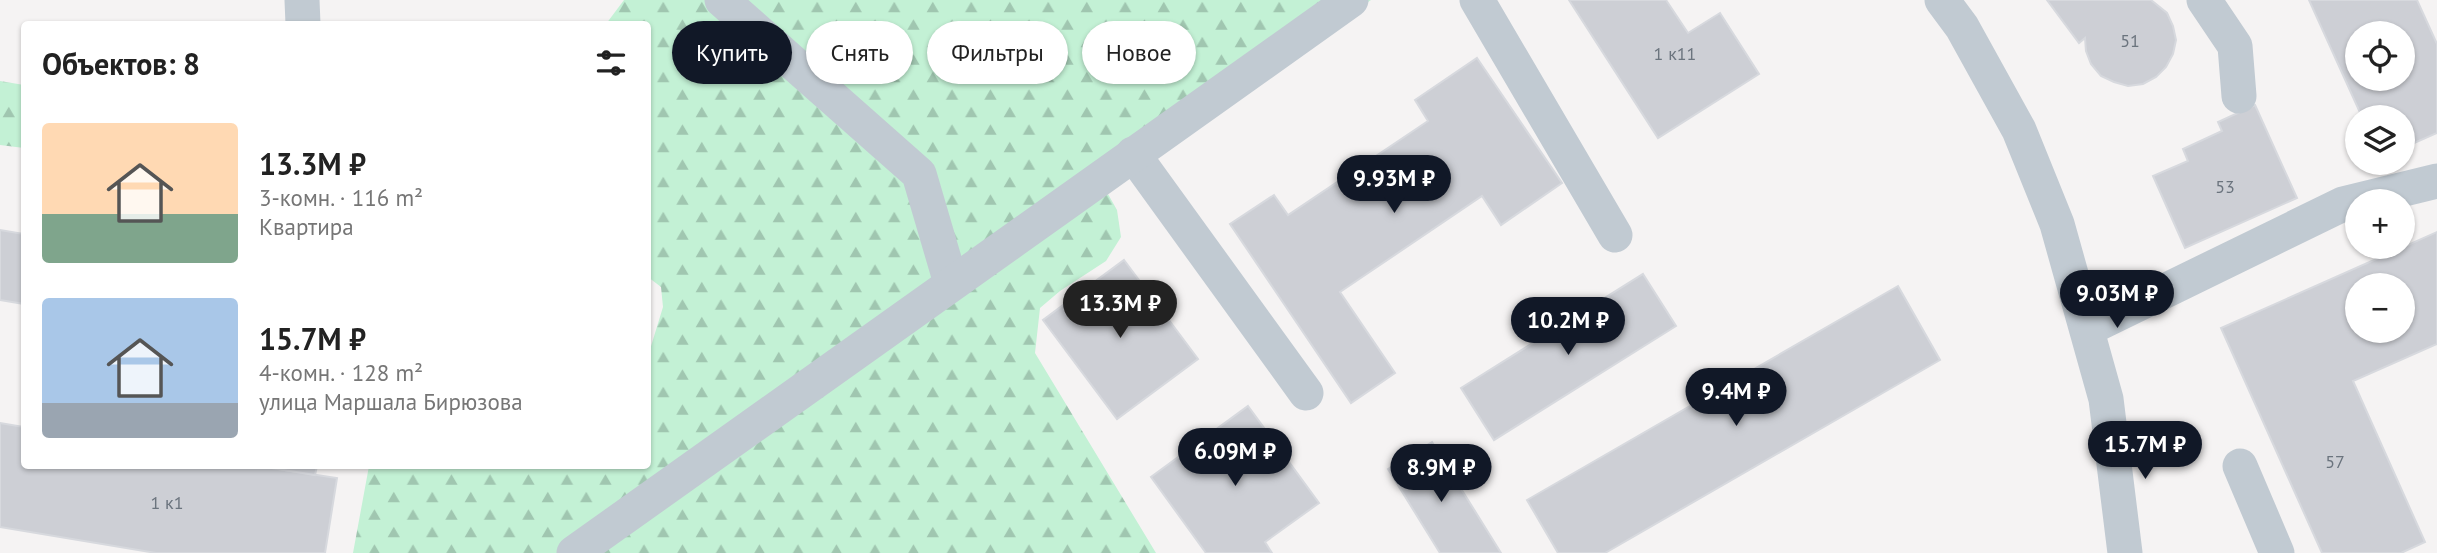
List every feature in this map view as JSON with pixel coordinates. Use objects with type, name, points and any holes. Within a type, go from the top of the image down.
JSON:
[{"type":"street","points":[[302,0],[303,21]]},
{"type":"street","points":[[722,0],[919,174],[951,283]]},
{"type":"street","points":[[574,553],[1351,0]]},
{"type":"street","points":[[1477,0],[1615,236]]},
{"type":"street","points":[[1942,0],[1962,27],[2019,130],[2057,224],[2106,399],[2125,553]]},
{"type":"street","points":[[2204,0],[2235,46],[2239,96]]},
{"type":"street","points":[[1133,154],[1306,393]]},
{"type":"street","points":[[2087,329],[2343,204],[2437,181]]},
{"type":"street","points":[[2240,466],[2277,553]]},
{"type":"green space","points":[[624,0],[1371,0],[1104,187],[1117,210],[1121,237],[1106,261],[1060,291],[1040,308],[1035,353],[1156,553],[353,553],[368,469],[651,469],[651,346],[663,307],[661,287],[651,279],[651,21],[608,21]]},
{"type":"green space","points":[[0,81],[21,84],[21,148],[0,145]]},
{"type":"building","points":[[1569,0],[1666,0],[1688,33],[1720,13],[1759,74],[1658,138]]},
{"type":"building","points":[[2047,0],[2151,0],[2167,13],[2173,26],[2176,40],[2173,54],[2156,77],[2143,84],[2128,86],[2114,82],[2101,76],[2091,64],[2085,38],[2079,43]]},
{"type":"building","points":[[2309,0],[2417,0],[2437,44],[2437,133],[2415,143],[2415,105],[2357,105],[2350,91],[2415,91],[2415,21],[2345,21],[2345,79]]},
{"type":"building","points":[[1477,58],[1562,183],[1501,225],[1482,196],[1340,292],[1395,373],[1351,403],[1230,224],[1274,195],[1288,215],[1428,121],[1415,100]]},
{"type":"building","points":[[2255,105],[2297,198],[2185,248],[2153,176],[2188,161],[2183,149],[2222,131],[2218,122]]},
{"type":"building","points":[[0,230],[21,234],[21,304],[0,300]]},
{"type":"building","points":[[2437,232],[2437,344],[2353,381],[2425,542],[2401,553],[2322,553],[2221,328],[2376,259],[2415,259],[2415,242]]},
{"type":"building","points":[[1124,260],[1198,359],[1117,419],[1043,320]]},
{"type":"building","points":[[1643,274],[1676,326],[1494,440],[1461,388]]},
{"type":"building","points":[[1898,286],[1940,360],[1605,553],[1558,553],[1527,500]]},
{"type":"building","points":[[1248,406],[1319,503],[1265,542],[1272,553],[1206,553],[1151,477]]},
{"type":"building","points":[[0,423],[21,426],[21,469],[278,469],[337,478],[325,553],[156,553],[0,527]]},
{"type":"building","points":[[1432,442],[1501,553],[1440,553],[1388,469]]},
{"type":"building","points":[[278,469],[316,469],[315,475]]}]
